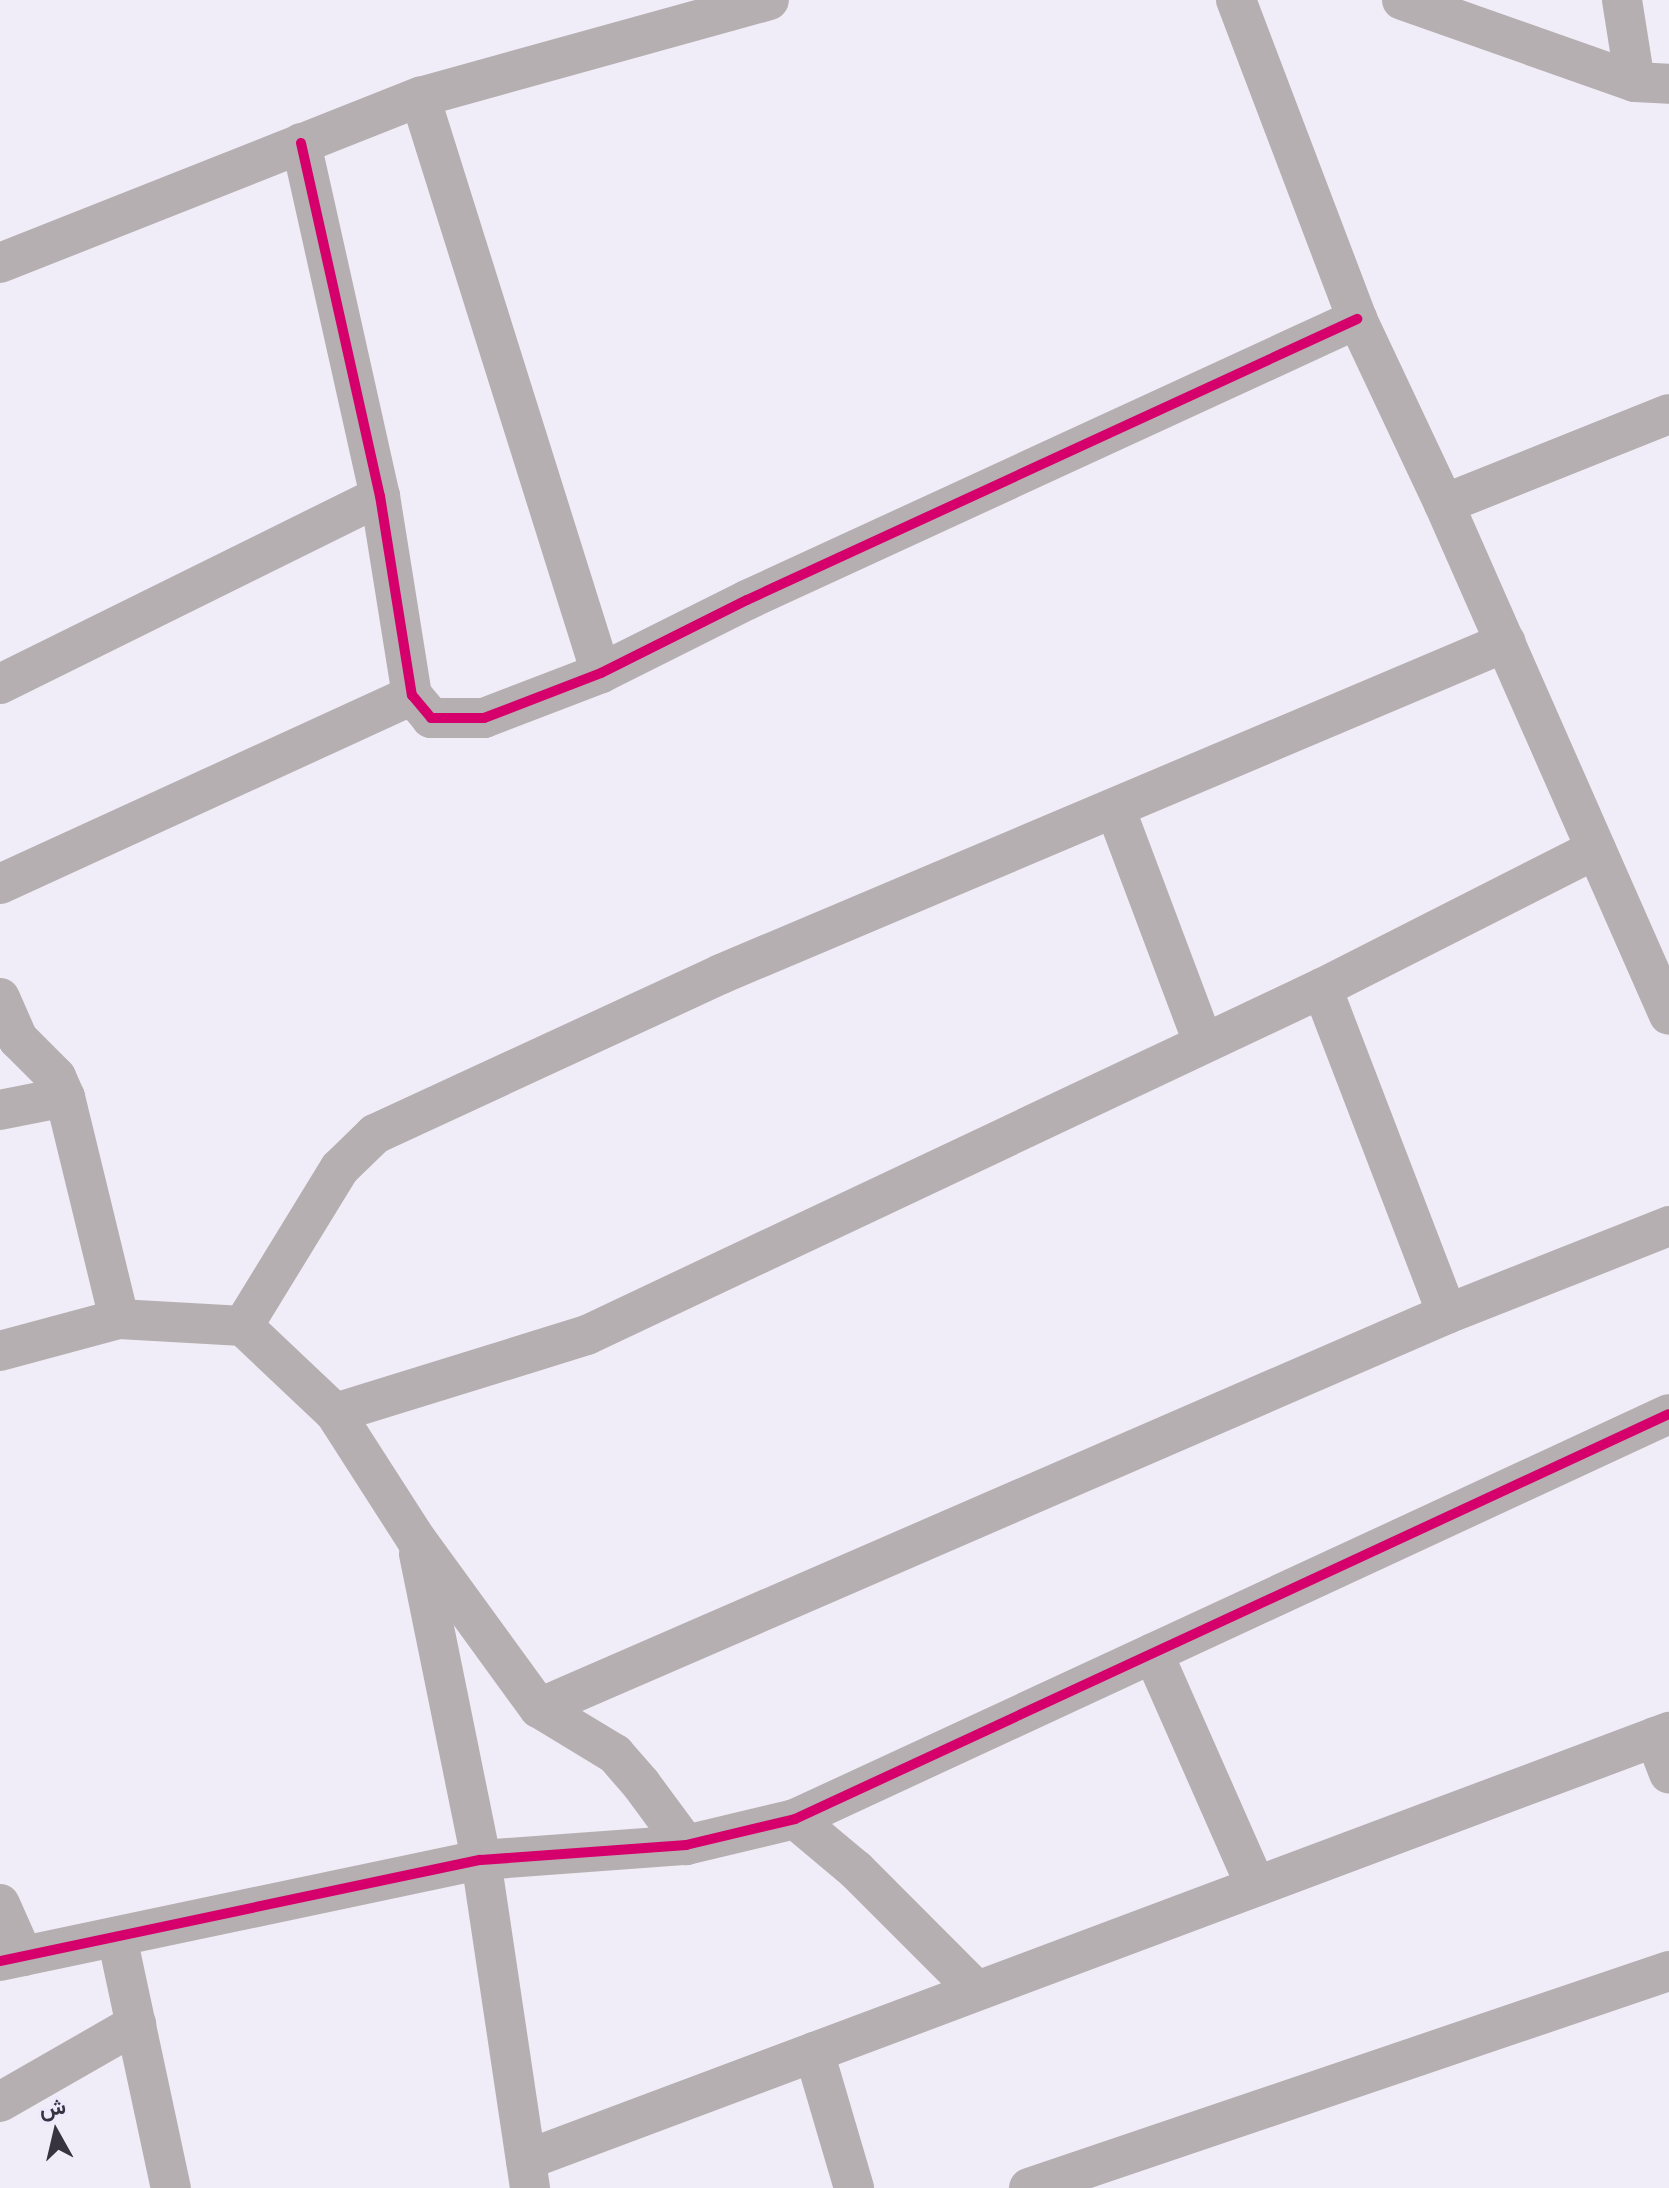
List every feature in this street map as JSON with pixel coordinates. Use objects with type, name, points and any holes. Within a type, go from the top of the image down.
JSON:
[{"type":"street","points":[[0,263],[420,97],[769,0]]},
{"type":"street","points":[[1236,0],[1357,319],[1506,642],[1669,1015]]},
{"type":"street","points":[[1402,0],[1652,83]]},
{"type":"street","points":[[1622,0],[1652,83]]},
{"type":"street","points":[[420,97],[601,673]]},
{"type":"street","points":[[301,143],[380,496],[412,695],[431,718],[484,718],[601,673],[747,600],[1357,319]]},
{"type":"street","points":[[1444,504],[1669,414]]},
{"type":"street","points":[[0,684],[380,496]]},
{"type":"street","points":[[243,1326],[340,1168],[375,1134],[721,974],[1506,642]]},
{"type":"street","points":[[0,884],[412,695]]},
{"type":"street","points":[[1115,808],[1203,1042]]},
{"type":"street","points":[[335,1413],[587,1335],[824,1226],[1203,1042],[1322,988],[1596,849]]},
{"type":"street","points":[[1322,988],[1447,1314]]},
{"type":"street","points":[[0,998],[18,1039],[56,1077],[65,1097],[119,1319]]},
{"type":"street","points":[[0,1110],[65,1097]]},
{"type":"street","points":[[539,1708],[1447,1314],[1669,1226]]},
{"type":"street","points":[[0,1351],[119,1319],[243,1326],[335,1413],[416,1539],[539,1708],[615,1754],[686,1845]]},
{"type":"street","points":[[0,1904],[12,1959],[481,1860],[686,1845],[795,1819],[1669,1414]]},
{"type":"street","points":[[416,1539],[481,1860],[528,2174],[814,2052],[975,1989],[1256,1886],[1664,1747]]},
{"type":"street","points":[[1153,1653],[1256,1886]]},
{"type":"street","points":[[795,1819],[856,1870],[975,1989]]},
{"type":"street","points":[[117,1937],[171,2188]]},
{"type":"street","points":[[1029,2188],[1669,1971]]},
{"type":"street","points":[[0,2102],[136,2024]]},
{"type":"street","points":[[814,2052],[854,2188]]},
{"type":"cycle path","points":[[301,143],[380,496],[412,695],[431,718],[484,718],[601,673],[747,600],[1357,319]]},
{"type":"cycle path","points":[[0,1961],[481,1860],[686,1845],[795,1819],[1669,1414]]}]
